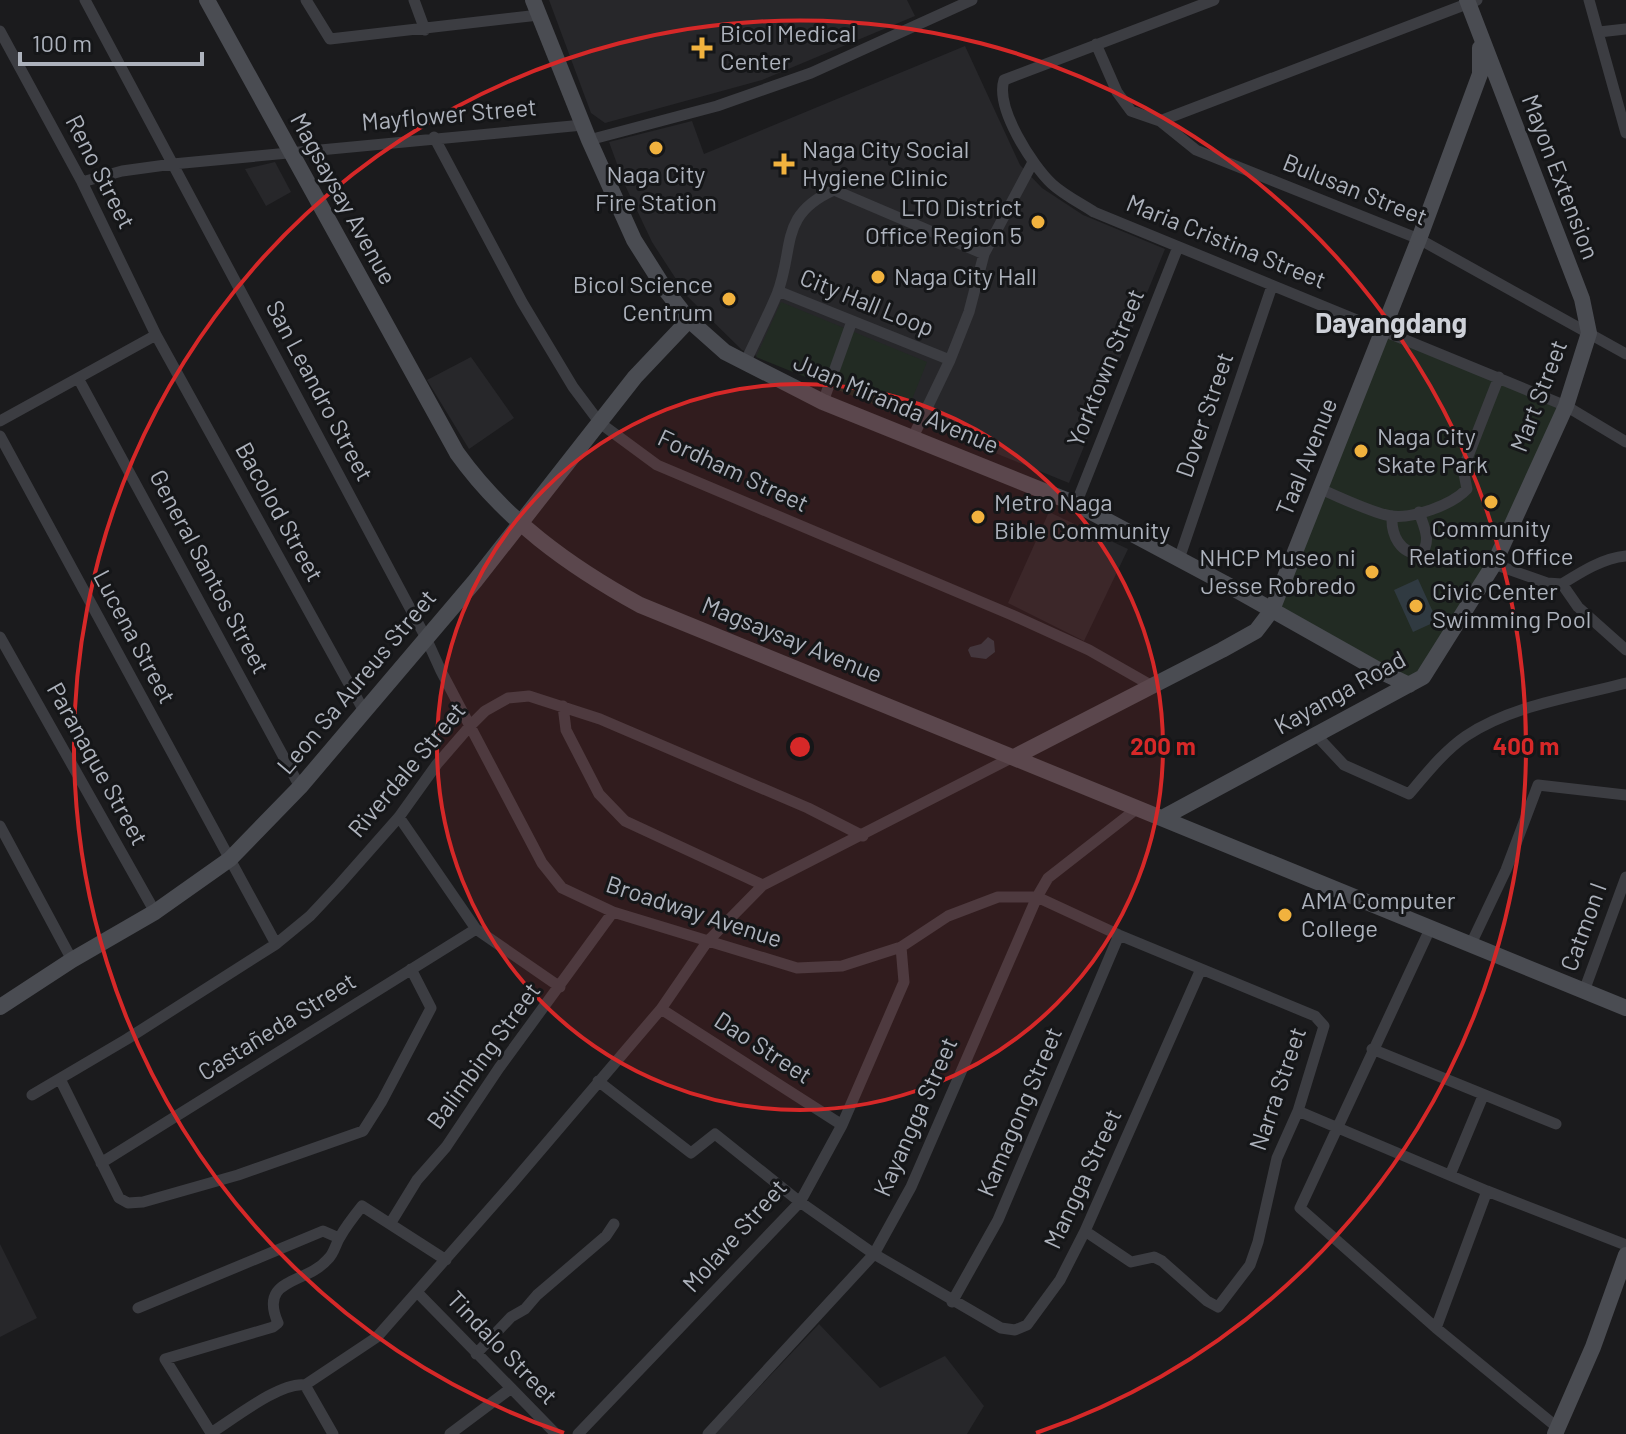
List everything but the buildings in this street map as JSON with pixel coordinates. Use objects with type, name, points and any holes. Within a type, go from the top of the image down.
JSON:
[{"type":"street","points":[[85,0],[173,164]]},
{"type":"street","name":"Magsaysay Avenue","points":[[207,0],[457,453],[488,493],[519,523],[572,565],[640,605],[1626,1008]]},
{"type":"street","points":[[306,0],[330,39],[425,30],[536,8]]},
{"type":"street","points":[[414,0],[425,30]]},
{"type":"street","name":"Mayflower Street","points":[[82,182],[122,171],[173,164],[434,137],[586,133],[717,106],[811,73],[972,0]]},
{"type":"street","points":[[1096,44],[1214,0]]},
{"type":"street","points":[[1589,0],[1626,133]]},
{"type":"street","points":[[1160,121],[1470,1]]},
{"type":"street","name":"Mayon Extension","points":[[1470,1],[1480,39],[1582,299],[1589,333]]},
{"type":"street","name":"Juan Miranda Avenue","points":[[536,8],[586,133],[634,240],[689,320],[725,352],[823,402],[1076,504],[1409,685]]},
{"type":"street","points":[[1599,32],[1626,29]]},
{"type":"street","name":"Reno Street","points":[[0,31],[82,182],[156,335]]},
{"type":"street","name":"Taal Avenue","points":[[1014,757],[1154,687],[1256,631],[1272,610],[1419,239],[1480,74],[1480,39]]},
{"type":"street","name":"Maria Cristina Street","points":[[1096,44],[1004,80],[1001,90],[1007,112],[1033,162],[1054,186],[1094,212],[1566,406],[1626,442]]},
{"type":"street","name":"Bulusan Street","points":[[1096,44],[1117,92],[1131,111],[1160,121],[1196,150],[1419,239],[1626,354]]},
{"type":"street","name":"Fordham Street","points":[[434,137],[522,302],[573,387],[600,423],[657,465],[1012,615],[1089,650],[1154,687]]},
{"type":"street","points":[[950,360],[969,312],[984,254],[1033,162]]},
{"type":"street","name":"San Leandro Street","points":[[173,164],[426,638]]},
{"type":"street","name":"City Hall Loop","points":[[745,363],[778,291],[786,246],[801,213],[813,200],[834,190],[984,254]]},
{"type":"street","name":"Yorktown Street","points":[[1076,504],[1178,247]]},
{"type":"street","name":"Dover Street","points":[[1179,559],[1272,286]]},
{"type":"street","name":"City Hall Loop","points":[[778,291],[950,360],[913,437]]},
{"type":"street","name":"Leon Sa Aureus Street","points":[[0,1007],[72,960],[155,912],[230,859],[300,787],[475,581],[635,377],[689,320]]},
{"type":"street","points":[[823,402],[852,321]]},
{"type":"street","name":"Mart Street","points":[[1494,564],[1566,406],[1589,333]]},
{"type":"street","points":[[0,421],[156,335]]},
{"type":"street","name":"Bacolod Street","points":[[156,335],[364,711]]},
{"type":"street","points":[[1320,489],[1392,516],[1433,510],[1461,495],[1467,489],[1463,469],[1499,377]]},
{"type":"street","name":"General Santos Street","points":[[78,378],[300,787]]},
{"type":"street","name":"Lucena Street","points":[[0,436],[276,944]]},
{"type":"street","points":[[1392,516],[1392,527],[1398,542],[1405,550],[1421,554],[1427,547],[1427,540],[1419,512]]},
{"type":"street","points":[[1494,564],[1547,583],[1562,584],[1615,556],[1626,556]]},
{"type":"street","name":"Kayanga Road","points":[[1164,817],[1423,677],[1494,564]]},
{"type":"street","points":[[1562,584],[1578,607],[1626,650]]},
{"type":"street","name":"Paranaque Street","points":[[0,637],[155,912]]},
{"type":"street","name":"Broadway Avenue","points":[[426,638],[542,863],[562,888],[613,912],[797,968],[842,966],[901,947],[948,916],[998,897],[1037,897]]},
{"type":"street","points":[[1377,702],[1382,672]]},
{"type":"street","points":[[1316,735],[1344,765],[1409,794],[1433,766],[1466,736],[1510,714],[1626,683]]},
{"type":"street","name":"Riverdale Street","points":[[32,1095],[276,944],[310,916],[399,817],[437,764],[470,726],[485,711],[508,698],[529,696],[600,719],[808,808],[863,836]]},
{"type":"street","points":[[563,706],[566,730],[599,794],[625,821],[763,885]]},
{"type":"street","points":[[446,1260],[362,1206],[339,1238],[329,1259],[282,1286],[272,1299],[278,1323],[273,1327],[165,1359],[211,1433],[273,1394],[294,1385],[305,1385],[377,1337],[446,1260],[661,1009],[707,942],[763,885],[1014,757]]},
{"type":"street","points":[[1470,946],[1506,870],[1538,785],[1626,795]]},
{"type":"street","name":"Kayangga Street","points":[[708,1434],[874,1254],[911,1187],[1048,878],[1139,807]]},
{"type":"street","points":[[399,817],[476,929],[560,987]]},
{"type":"street","points":[[0,826],[72,960]]},
{"type":"street","name":"Catmon I","points":[[1584,991],[1626,877]]},
{"type":"street","name":"Narra Street","points":[[1037,897],[1119,935],[1315,1016],[1324,1026],[1298,1111],[1277,1158],[1250,1265],[1218,1307],[1162,1261],[1154,1257],[1131,1262],[1085,1231]]},
{"type":"street","name":"Balimbing Street","points":[[390,1224],[417,1180],[446,1147],[499,1068],[613,912]]},
{"type":"street","name":"Castañeda Street","points":[[101,1163],[476,929]]},
{"type":"street","points":[[1430,929],[1300,1208],[1557,1431],[1593,1347],[1626,1255]]},
{"type":"street","name":"Kamagong Street","points":[[952,1302],[998,1220],[1119,935]]},
{"type":"street","name":"Molave Street","points":[[578,1434],[800,1202],[842,1125],[904,982],[901,947]]},
{"type":"street","points":[[60,1079],[119,1198],[128,1203],[143,1202],[238,1175],[363,1131],[431,1008],[411,969]]},
{"type":"street","name":"Mangga Street","points":[[952,1302],[1001,1328],[1015,1330],[1027,1325],[1060,1280],[1085,1231],[1201,969]]},
{"type":"street","name":"Dao Street","points":[[661,1009],[842,1125]]},
{"type":"street","points":[[1372,1049],[1556,1124]]},
{"type":"street","points":[[598,1081],[691,1153],[715,1134],[800,1202],[874,1254],[952,1302]]},
{"type":"street","points":[[1450,1175],[1483,1096]]},
{"type":"street","points":[[1298,1111],[1487,1191],[1626,1245]]},
{"type":"street","points":[[1436,1328],[1487,1191]]},
{"type":"street","points":[[476,1354],[511,1317],[525,1309],[606,1236],[614,1224]]},
{"type":"street","points":[[138,1308],[323,1231],[339,1238]]},
{"type":"street","name":"Tindalo Street","points":[[417,1292],[556,1434]]},
{"type":"street","points":[[305,1385],[333,1434]]},
{"type":"street","points":[[450,1434],[510,1389]]},
{"type":"shaded area","name":"Bicol Medical Center","points":[[549,0],[907,0],[915,16],[762,80],[605,123],[591,113]]},
{"type":"shaded area","points":[[965,46],[1020,165],[1042,188],[1083,215],[1165,249],[1069,483],[742,350],[687,296],[652,242],[624,183],[609,142],[692,121],[704,154]]},
{"type":"shaded area","points":[[275,162],[291,192],[266,206],[245,169]]},
{"type":"shaded area","points":[[781,302],[927,362],[905,417],[756,357]]},
{"type":"shaded area","points":[[1383,329],[1566,406],[1494,564],[1409,685],[1272,610]]},
{"type":"shaded area","points":[[471,357],[514,418],[469,449],[427,380]]},
{"type":"shaded area","points":[[1049,512],[1128,549],[1084,641],[1008,603]]},
{"type":"shaded area","name":"Civic Center Swimming Pool","points":[[1418,579],[1437,621],[1413,632],[1394,590]]},
{"type":"shaded area","points":[[988,637],[994,641],[995,652],[986,659],[971,657],[970,647],[981,644]]},
{"type":"shaded area","points":[[0,1244],[37,1318],[0,1337]]},
{"type":"shaded area","points":[[819,1324],[880,1388],[945,1356],[984,1406],[967,1434],[715,1434]]},
{"type":"place","name":"Bicol Medical Center","points":[[702,48]]},
{"type":"place","name":"Naga City Fire Station","points":[[656,148]]},
{"type":"place","name":"Naga City Social Hygiene Clinic","points":[[784,164]]},
{"type":"place","name":"LTO District Office Region 5","points":[[1038,222]]},
{"type":"place","name":"Naga City Hall","points":[[878,277]]},
{"type":"place","name":"Bicol Science Centrum","points":[[729,299]]},
{"type":"place","name":"Naga City Skate Park","points":[[1361,451]]},
{"type":"place","name":"Community Relations Office","points":[[1491,502]]},
{"type":"place","name":"Metro Naga Bible Community","points":[[978,517]]},
{"type":"place","name":"NHCP Museo ni Jesse Robredo","points":[[1372,572]]},
{"type":"place","name":"Civic Center Swimming Pool","points":[[1416,606]]},
{"type":"place","name":"AMA Computer College","points":[[1285,915]]},
{"type":"district","name":"Dayangdang","points":[[1391,323]]}]
